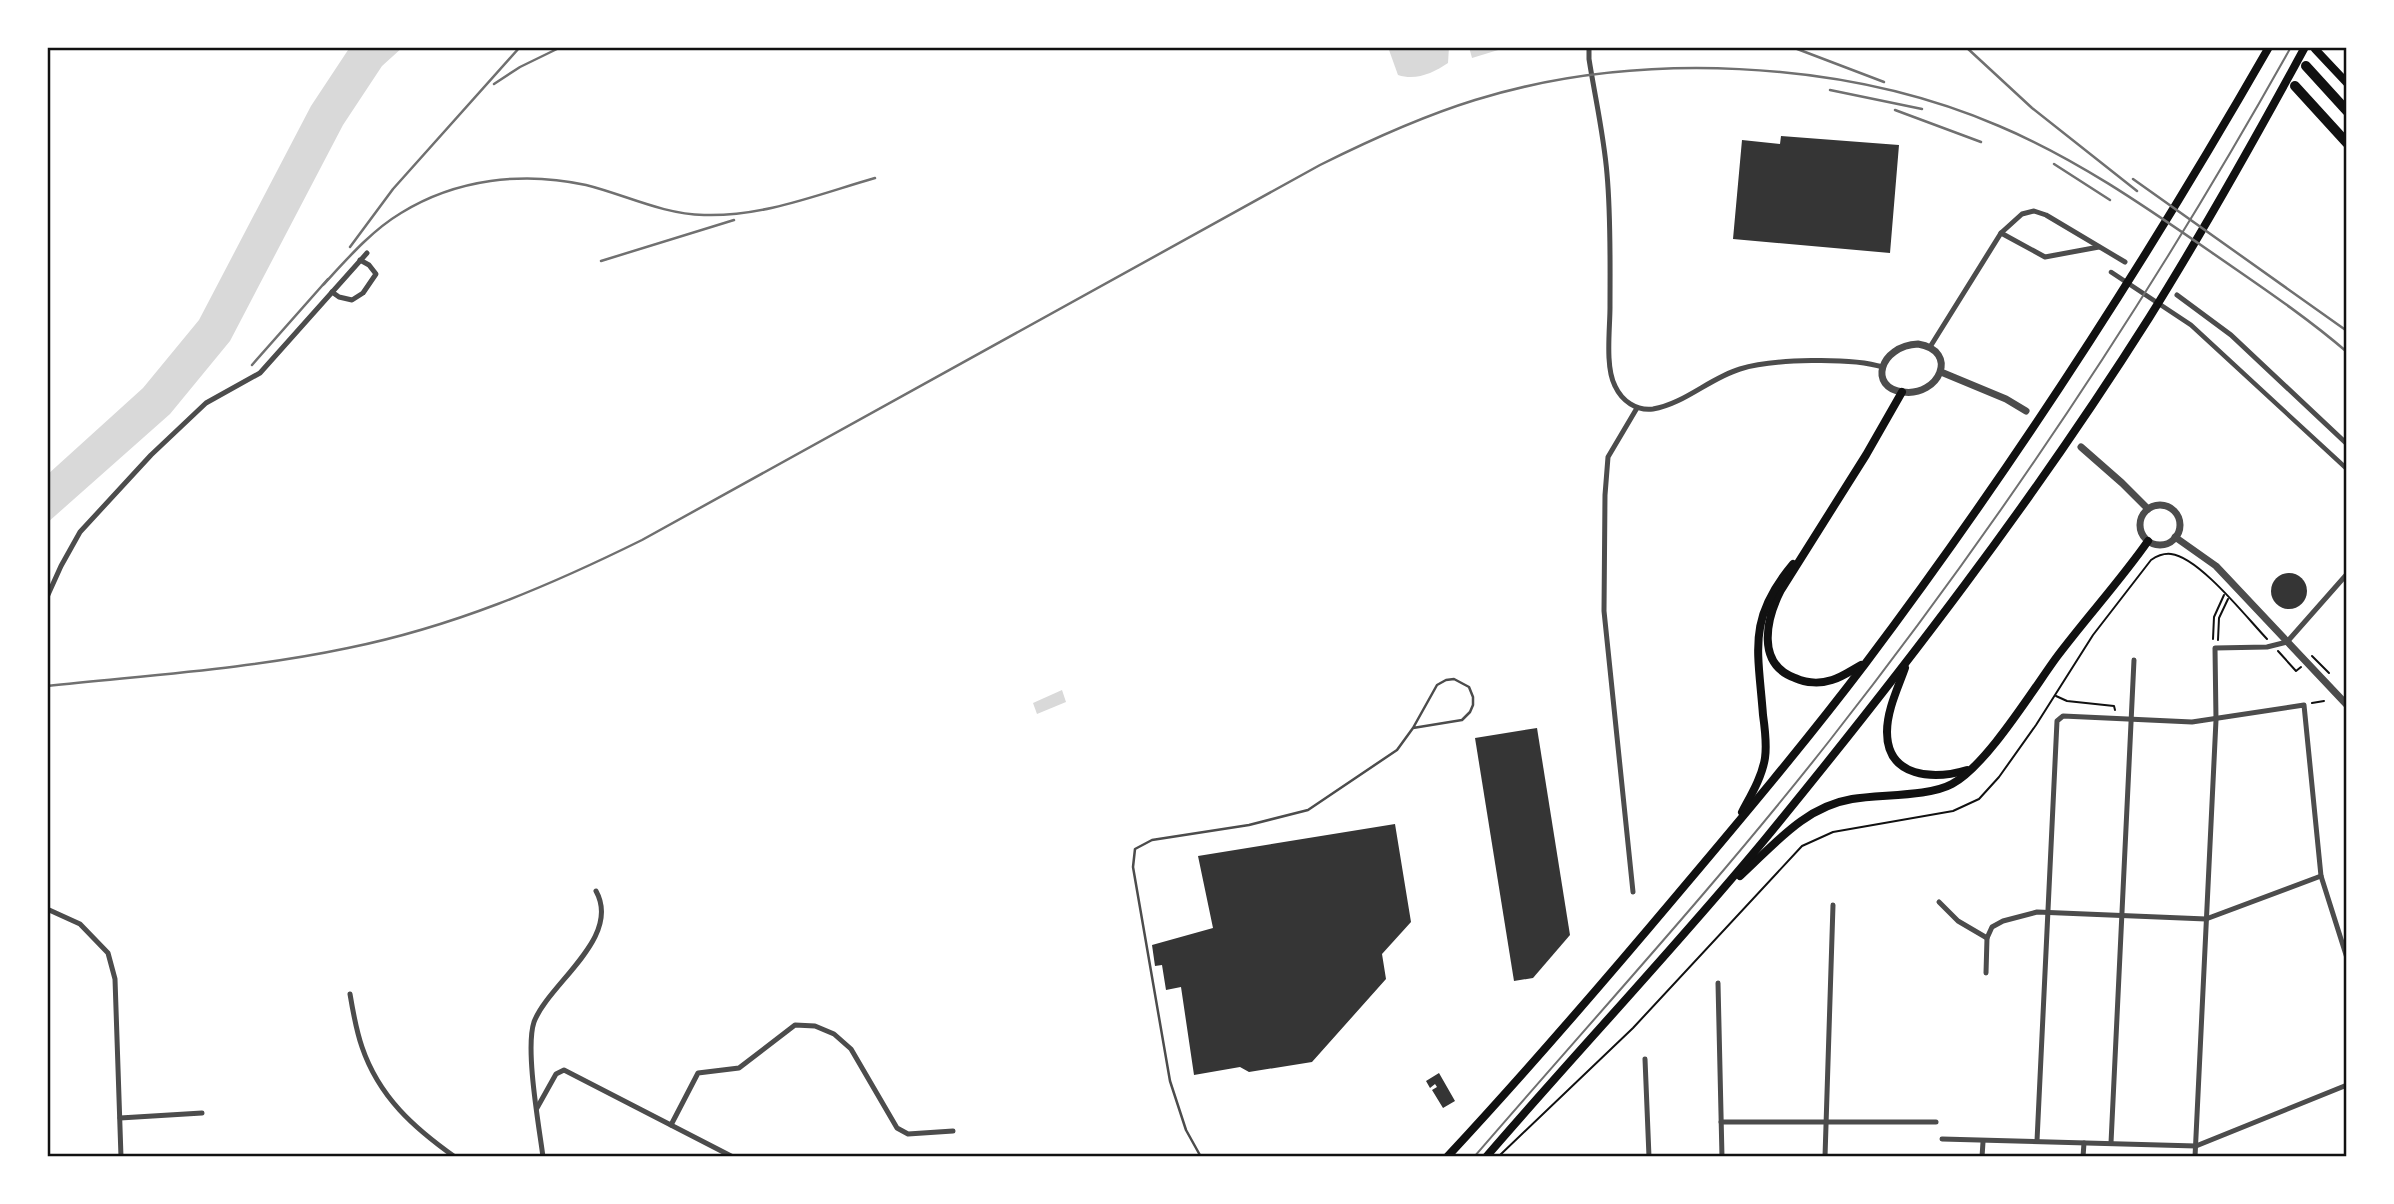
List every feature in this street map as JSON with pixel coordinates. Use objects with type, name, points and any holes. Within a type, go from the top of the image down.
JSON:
[{"type":"highway","points":[[2305,66],[2347,111]]},
{"type":"highway","points":[[2294,86],[2347,143]]},
{"type":"main road","points":[[1447,1157],[1499,1101],[1734,828],[1867,662],[2008,462],[2131,274],[2269,47]]},
{"type":"main road","points":[[1486,1157],[1717,897],[1908,659],[2038,482],[2147,321],[2256,137],[2305,47]]},
{"type":"main road","points":[[2315,49],[2347,83]]},
{"type":"main road","points":[[1867,662],[1831,681],[1816,682],[1790,677],[1773,662],[1767,634],[1772,611],[1781,590],[1866,455],[1902,392]]},
{"type":"main road","points":[[1717,897],[1781,836],[1813,813],[1851,799],[1941,789],[1955,783],[1992,745],[2148,541]]},
{"type":"main road","points":[[1734,828],[1757,784],[1765,757],[1757,645],[1762,614],[1775,585],[1810,542]]},
{"type":"main road","points":[[1908,659],[1887,727],[1887,741],[1892,753],[1907,768],[1926,775],[1943,776],[1970,769]]},
{"type":"street","points":[[1590,47],[1589,59],[1607,174],[1610,243],[1609,359],[1613,384],[1623,400],[1637,408],[1652,409],[1740,369],[1774,364],[1830,361],[1870,363],[1883,367]]},
{"type":"street","points":[[1930,347],[2001,233],[2022,214],[2034,211],[2046,215],[2125,262]]},
{"type":"street","points":[[2001,233],[2045,257],[2100,247]]},
{"type":"street","points":[[47,597],[80,532],[151,455],[206,403],[260,373],[367,253]]},
{"type":"street","points":[[332,292],[352,300],[363,293],[376,274],[369,265],[360,260]]},
{"type":"street","points":[[2111,272],[2191,325],[2347,469]]},
{"type":"street","points":[[2177,295],[2231,335],[2347,444]]},
{"type":"street","points":[[1918,344],[1930,347],[1939,358],[1941,372],[1937,379],[1914,392],[1902,392],[1887,384],[1883,367],[1889,355],[1903,347],[1918,344]]},
{"type":"street","points":[[1941,372],[2006,399],[2026,411]]},
{"type":"street","points":[[1633,892],[1604,611],[1608,457],[1637,408]]},
{"type":"street","points":[[2081,447],[2148,509]]},
{"type":"street","points":[[2161,505],[2173,510],[2179,526],[2175,537],[2161,544],[2148,541],[2140,525],[2148,509],[2161,505]]},
{"type":"street","points":[[2175,537],[2216,566],[2347,705]]},
{"type":"street","points":[[2195,1157],[2216,720],[2216,648],[2274,646],[2287,642],[2347,574]]},
{"type":"street","points":[[2111,1143],[2134,660]]},
{"type":"street","points":[[2037,1141],[2057,721],[2063,716],[2192,722],[2304,705],[2322,876],[2347,958]]},
{"type":"street","points":[[1986,973],[1986,938],[1992,927],[2003,920],[2037,912],[2206,919],[2322,876]]},
{"type":"street","points":[[543,1157],[531,1043],[534,1022],[599,931],[601,901],[596,891]]},
{"type":"street","points":[[1939,902],[1958,921],[1986,938]]},
{"type":"street","points":[[1825,1157],[1833,905]]},
{"type":"street","points":[[47,909],[80,924],[107,953],[115,979],[121,1157]]},
{"type":"street","points":[[1718,983],[1722,1157]]},
{"type":"street","points":[[350,994],[362,1048],[396,1108],[425,1135],[455,1157]]},
{"type":"street","points":[[671,1125],[698,1073],[739,1068],[795,1025],[815,1026],[834,1034],[851,1049],[897,1128],[908,1134],[953,1131]]},
{"type":"street","points":[[1645,1059],[1649,1157]]},
{"type":"street","points":[[537,1108],[556,1074],[564,1070],[733,1157]]},
{"type":"street","points":[[1942,1139],[2196,1146],[2347,1085]]},
{"type":"street","points":[[120,1118],[202,1113]]},
{"type":"street","points":[[1721,1122],[1936,1122]]},
{"type":"street","points":[[1982,1157],[1983,1142]]},
{"type":"street","points":[[2083,1157],[2084,1143]]},
{"type":"lane","points":[[1201,1157],[1186,1130],[1170,1081],[1133,867],[1135,849],[1152,840],[1249,825],[1308,810],[1397,750],[1437,685],[1454,679],[1469,687],[1473,705],[1462,720],[1413,728]]},
{"type":"path","points":[[1498,1157],[1633,1028],[1802,846],[1833,832],[1953,811],[1979,799],[1999,778],[2093,635],[2157,555],[2174,554],[2187,559],[2225,594],[2296,671]]},
{"type":"path","points":[[2216,648],[2213,643],[2214,617],[2225,594]]},
{"type":"path","points":[[2216,648],[2219,618],[2228,598]]},
{"type":"path","points":[[2313,655],[2332,676]]},
{"type":"path","points":[[2055,695],[2067,701],[2114,706],[2118,718]]},
{"type":"path","points":[[2304,705],[2324,701]]},
{"type":"shaded area","points":[[350,47],[403,47],[382,66],[343,125],[230,341],[170,414],[47,523],[47,475],[143,388],[199,320],[311,106]]},
{"type":"shaded area","points":[[1393,47],[1449,47],[1448,63],[1424,75],[1398,75],[1389,50]]},
{"type":"shaded area","points":[[1469,47],[1508,47],[1472,58]]},
{"type":"shaded area","points":[[1062,690],[1066,702],[1037,714],[1033,703]]},
{"type":"building","points":[[1781,136],[1899,145],[1890,253],[1733,239],[1742,140],[1780,144]]},
{"type":"building","points":[[2289,573],[2302,578],[2307,591],[2302,604],[2289,609],[2276,604],[2271,591],[2276,578]]},
{"type":"building","points":[[1537,728],[1570,935],[1533,978],[1514,981],[1475,738]]},
{"type":"building","points":[[1395,824],[1411,922],[1382,954],[1386,979],[1312,1062],[1249,1072],[1240,1067],[1194,1075],[1181,987],[1166,990],[1162,965],[1155,966],[1152,945],[1213,928],[1198,856]]},
{"type":"building","points":[[1439,1073],[1455,1101],[1443,1108],[1432,1090],[1437,1087],[1435,1084],[1430,1088],[1426,1081]]},
{"type":"tram line","points":[[1474,1157],[1699,899],[1787,794],[1894,657],[2016,489],[2131,315],[2186,227],[2291,47]]},
{"type":"railway","points":[[350,247],[393,189],[520,47]]},
{"type":"railway","points":[[494,84],[520,67],[561,47]]},
{"type":"railway","points":[[1792,47],[1884,82]]},
{"type":"railway","points":[[1966,47],[2032,108],[2137,191]]},
{"type":"railway","points":[[47,686],[198,671],[311,655],[424,629],[498,604],[571,574],[642,540],[1320,165],[1415,121],[1475,100],[1538,84],[1603,74],[1671,69],[1739,69],[1807,75],[1874,87],[1938,104],[1999,126],[2055,153],[2134,200],[2280,300],[2347,352]]},
{"type":"railway","points":[[1830,90],[1922,109]]},
{"type":"railway","points":[[1895,110],[1981,142]]},
{"type":"railway","points":[[2054,164],[2110,200]]},
{"type":"railway","points":[[323,285],[360,246],[401,213],[444,192],[490,181],[562,181],[601,189],[673,211],[726,215],[791,203],[875,178]]},
{"type":"railway","points":[[2133,179],[2347,331]]},
{"type":"railway","points":[[601,261],[734,220]]},
{"type":"railway","points":[[252,365],[328,279]]}]
